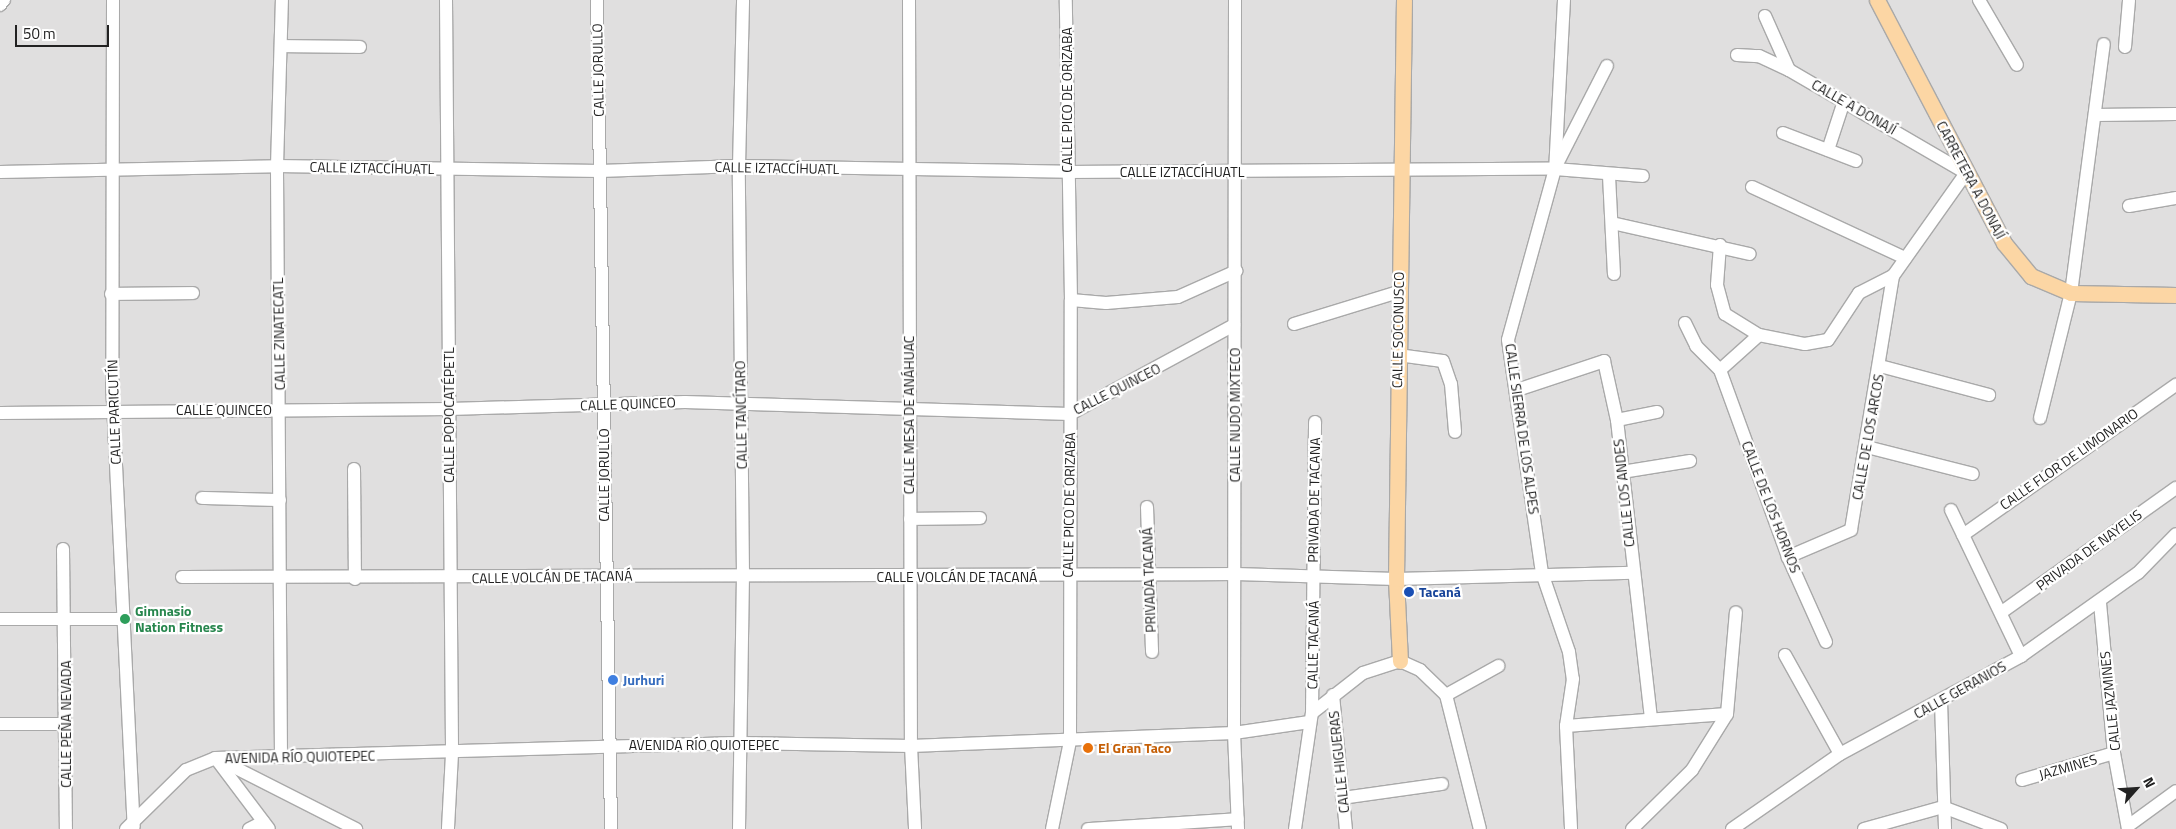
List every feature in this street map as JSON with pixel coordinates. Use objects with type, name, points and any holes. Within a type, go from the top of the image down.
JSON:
[{"type":"main road","name":"CALLE SOCONUSCO","points":[[1400,661],[1396,579],[1398,292],[1402,172],[1404,0]]},
{"type":"main road","name":"CARRETERA A DONAJÍ","points":[[1877,0],[2004,243],[2031,276],[2071,293],[2176,295]]},
{"type":"street","points":[[0,5],[4,0]]},
{"type":"street","name":"CALLE PARICUTÍN","points":[[113,0],[111,294],[121,619],[131,827]]},
{"type":"street","name":"CALLE ZINATECATL","points":[[281,758],[277,166],[282,0]]},
{"type":"street","name":"CALLE POPOCATÉPETL","points":[[446,0],[446,170],[450,409],[449,579],[452,754],[448,829]]},
{"type":"street","name":"CALLE JORULLO","points":[[597,0],[604,575],[611,829]]},
{"type":"street","name":"CALLE TANCÍTARO","points":[[739,829],[743,575],[739,166],[743,0]]},
{"type":"street","name":"CALLE MESA DE ANÁHUAC","points":[[909,0],[911,746],[915,829]]},
{"type":"street","name":"CALLE PICO DE ORIZABA","points":[[1052,829],[1070,741],[1068,577],[1071,300],[1066,0]]},
{"type":"street","name":"CALLE NUDO MIXTECO","points":[[1235,0],[1236,271],[1234,325],[1236,574],[1234,734],[1238,824]]},
{"type":"street","name":"CALLE SIERRA DE LOS ALPES","points":[[1564,0],[1554,169],[1508,340],[1517,390],[1542,573],[1569,652],[1573,679],[1566,726],[1571,829]]},
{"type":"street","points":[[1979,0],[2017,65]]},
{"type":"street","points":[[2125,47],[2129,0]]},
{"type":"street","points":[[1765,16],[1789,70]]},
{"type":"street","points":[[2040,418],[2071,293],[2104,44]]},
{"type":"street","points":[[281,46],[360,47]]},
{"type":"street","name":"CALLE A DONAJÍ","points":[[1737,55],[1759,56],[1789,70],[1966,173]]},
{"type":"street","points":[[1554,169],[1607,66]]},
{"type":"street","points":[[1828,150],[1844,101]]},
{"type":"street","points":[[2096,115],[2176,114]]},
{"type":"street","points":[[1783,133],[1856,160]]},
{"type":"street","name":"CALLE IZTACCÍHUATL","points":[[0,172],[112,168],[277,166],[600,171],[739,166],[908,172],[1402,172],[1554,169],[1609,176],[1643,176]]},
{"type":"street","name":"CALLE DE LOS ARCOS","points":[[1788,557],[1851,530],[1867,448],[1893,276],[1966,173]]},
{"type":"street","points":[[1609,176],[1614,274]]},
{"type":"street","points":[[1752,187],[1905,258]]},
{"type":"street","points":[[2129,206],[2176,198]]},
{"type":"street","points":[[1612,223],[1720,245],[1750,254]]},
{"type":"street","points":[[1720,245],[1718,301],[1725,314],[1759,335],[1805,344],[1828,340],[1858,293],[1893,276]]},
{"type":"street","points":[[1071,300],[1106,303],[1178,297],[1236,271]]},
{"type":"street","points":[[1294,324],[1398,292]]},
{"type":"street","points":[[111,294],[193,294]]},
{"type":"street","points":[[1685,323],[1696,346],[1720,370],[1759,335]]},
{"type":"street","name":"CALLE QUINCEO","points":[[0,413],[115,410],[450,409],[740,403],[1070,414],[1234,325]]},
{"type":"street","points":[[1398,355],[1443,361],[1451,384],[1455,432]]},
{"type":"street","name":"CALLE LOS ANDES","points":[[1517,390],[1604,361],[1617,420],[1633,573],[1651,717]]},
{"type":"street","points":[[1880,366],[1989,395]]},
{"type":"street","name":"CALLE DE LOS HORNOS","points":[[1720,370],[1788,557],[1826,642]]},
{"type":"street","name":"CALLE FLOR DE LIMONARIO","points":[[1963,535],[2176,385]]},
{"type":"street","points":[[1617,420],[1657,412]]},
{"type":"street","name":"PRIVADA DE TACANA","points":[[1314,577],[1315,422]]},
{"type":"street","points":[[1867,448],[1973,474]]},
{"type":"street","points":[[1622,472],[1690,461]]},
{"type":"street","points":[[354,469],[356,578]]},
{"type":"street","name":"PRIVADA DE NAYELIS","points":[[2002,612],[2176,488]]},
{"type":"street","points":[[202,498],[280,500]]},
{"type":"street","name":"PRIVADA TACANÁ","points":[[1147,507],[1152,652]]},
{"type":"street","points":[[1951,510],[2002,612],[2021,656]]},
{"type":"street","points":[[910,519],[980,518]]},
{"type":"street","name":"CALLE GERANIOS","points":[[1732,829],[1840,754],[2021,656],[2100,602],[2138,573],[2176,534]]},
{"type":"street","name":"CALLE PEÑA NEVADA","points":[[63,549],[66,618],[66,829]]},
{"type":"street","name":"CALLE VOLCÁN DE TACANÁ","points":[[182,577],[449,579],[604,575],[1068,577],[1236,574],[1396,579],[1542,573],[1633,573]]},
{"type":"street","name":"CALLE TACANÁ","points":[[1295,829],[1311,718],[1314,577]]},
{"type":"street","name":"CALLE JAZMINES","points":[[2100,602],[2114,753],[2128,827]]},
{"type":"street","points":[[1632,829],[1692,770],[1726,714],[1736,612]]},
{"type":"street","points":[[0,619],[121,619]]},
{"type":"street","points":[[1785,655],[1840,754]]},
{"type":"street","points":[[1311,718],[1333,694],[1363,673],[1400,661],[1420,670],[1446,695],[1455,717],[1480,829]]},
{"type":"street","points":[[1446,695],[1498,666]]},
{"type":"street","name":"CALLE HIGUERAS","points":[[1333,694],[1346,829]]},
{"type":"street","points":[[1940,701],[1945,829]]},
{"type":"street","points":[[1566,726],[1651,717],[1726,714]]},
{"type":"street","name":"AVENIDA RÍO QUIOTEPEC","points":[[131,827],[186,770],[216,758],[452,754],[608,746],[739,743],[911,746],[1070,741],[1234,734],[1311,718]]},
{"type":"street","points":[[0,724],[65,724]]},
{"type":"street","name":"JAZMINES","points":[[2022,780],[2114,753]]},
{"type":"street","points":[[216,758],[266,825],[249,829]]},
{"type":"street","points":[[216,758],[356,829]]},
{"type":"street","points":[[1342,798],[1442,784]]},
{"type":"street","points":[[2128,827],[2176,791]]},
{"type":"street","points":[[1864,829],[1943,808],[2001,829]]},
{"type":"street","points":[[1088,829],[1238,824]]},
{"type":"shaded area","points":[[0,0],[2176,0],[2176,829],[0,829]]},
{"type":"place","name":"Tacaná","points":[[1409,592]]},
{"type":"place","name":"Gimnasio Nation Fitness","points":[[125,619]]},
{"type":"place","name":"Jurhuri","points":[[613,680]]},
{"type":"place","name":"El Gran Taco","points":[[1088,748]]}]
